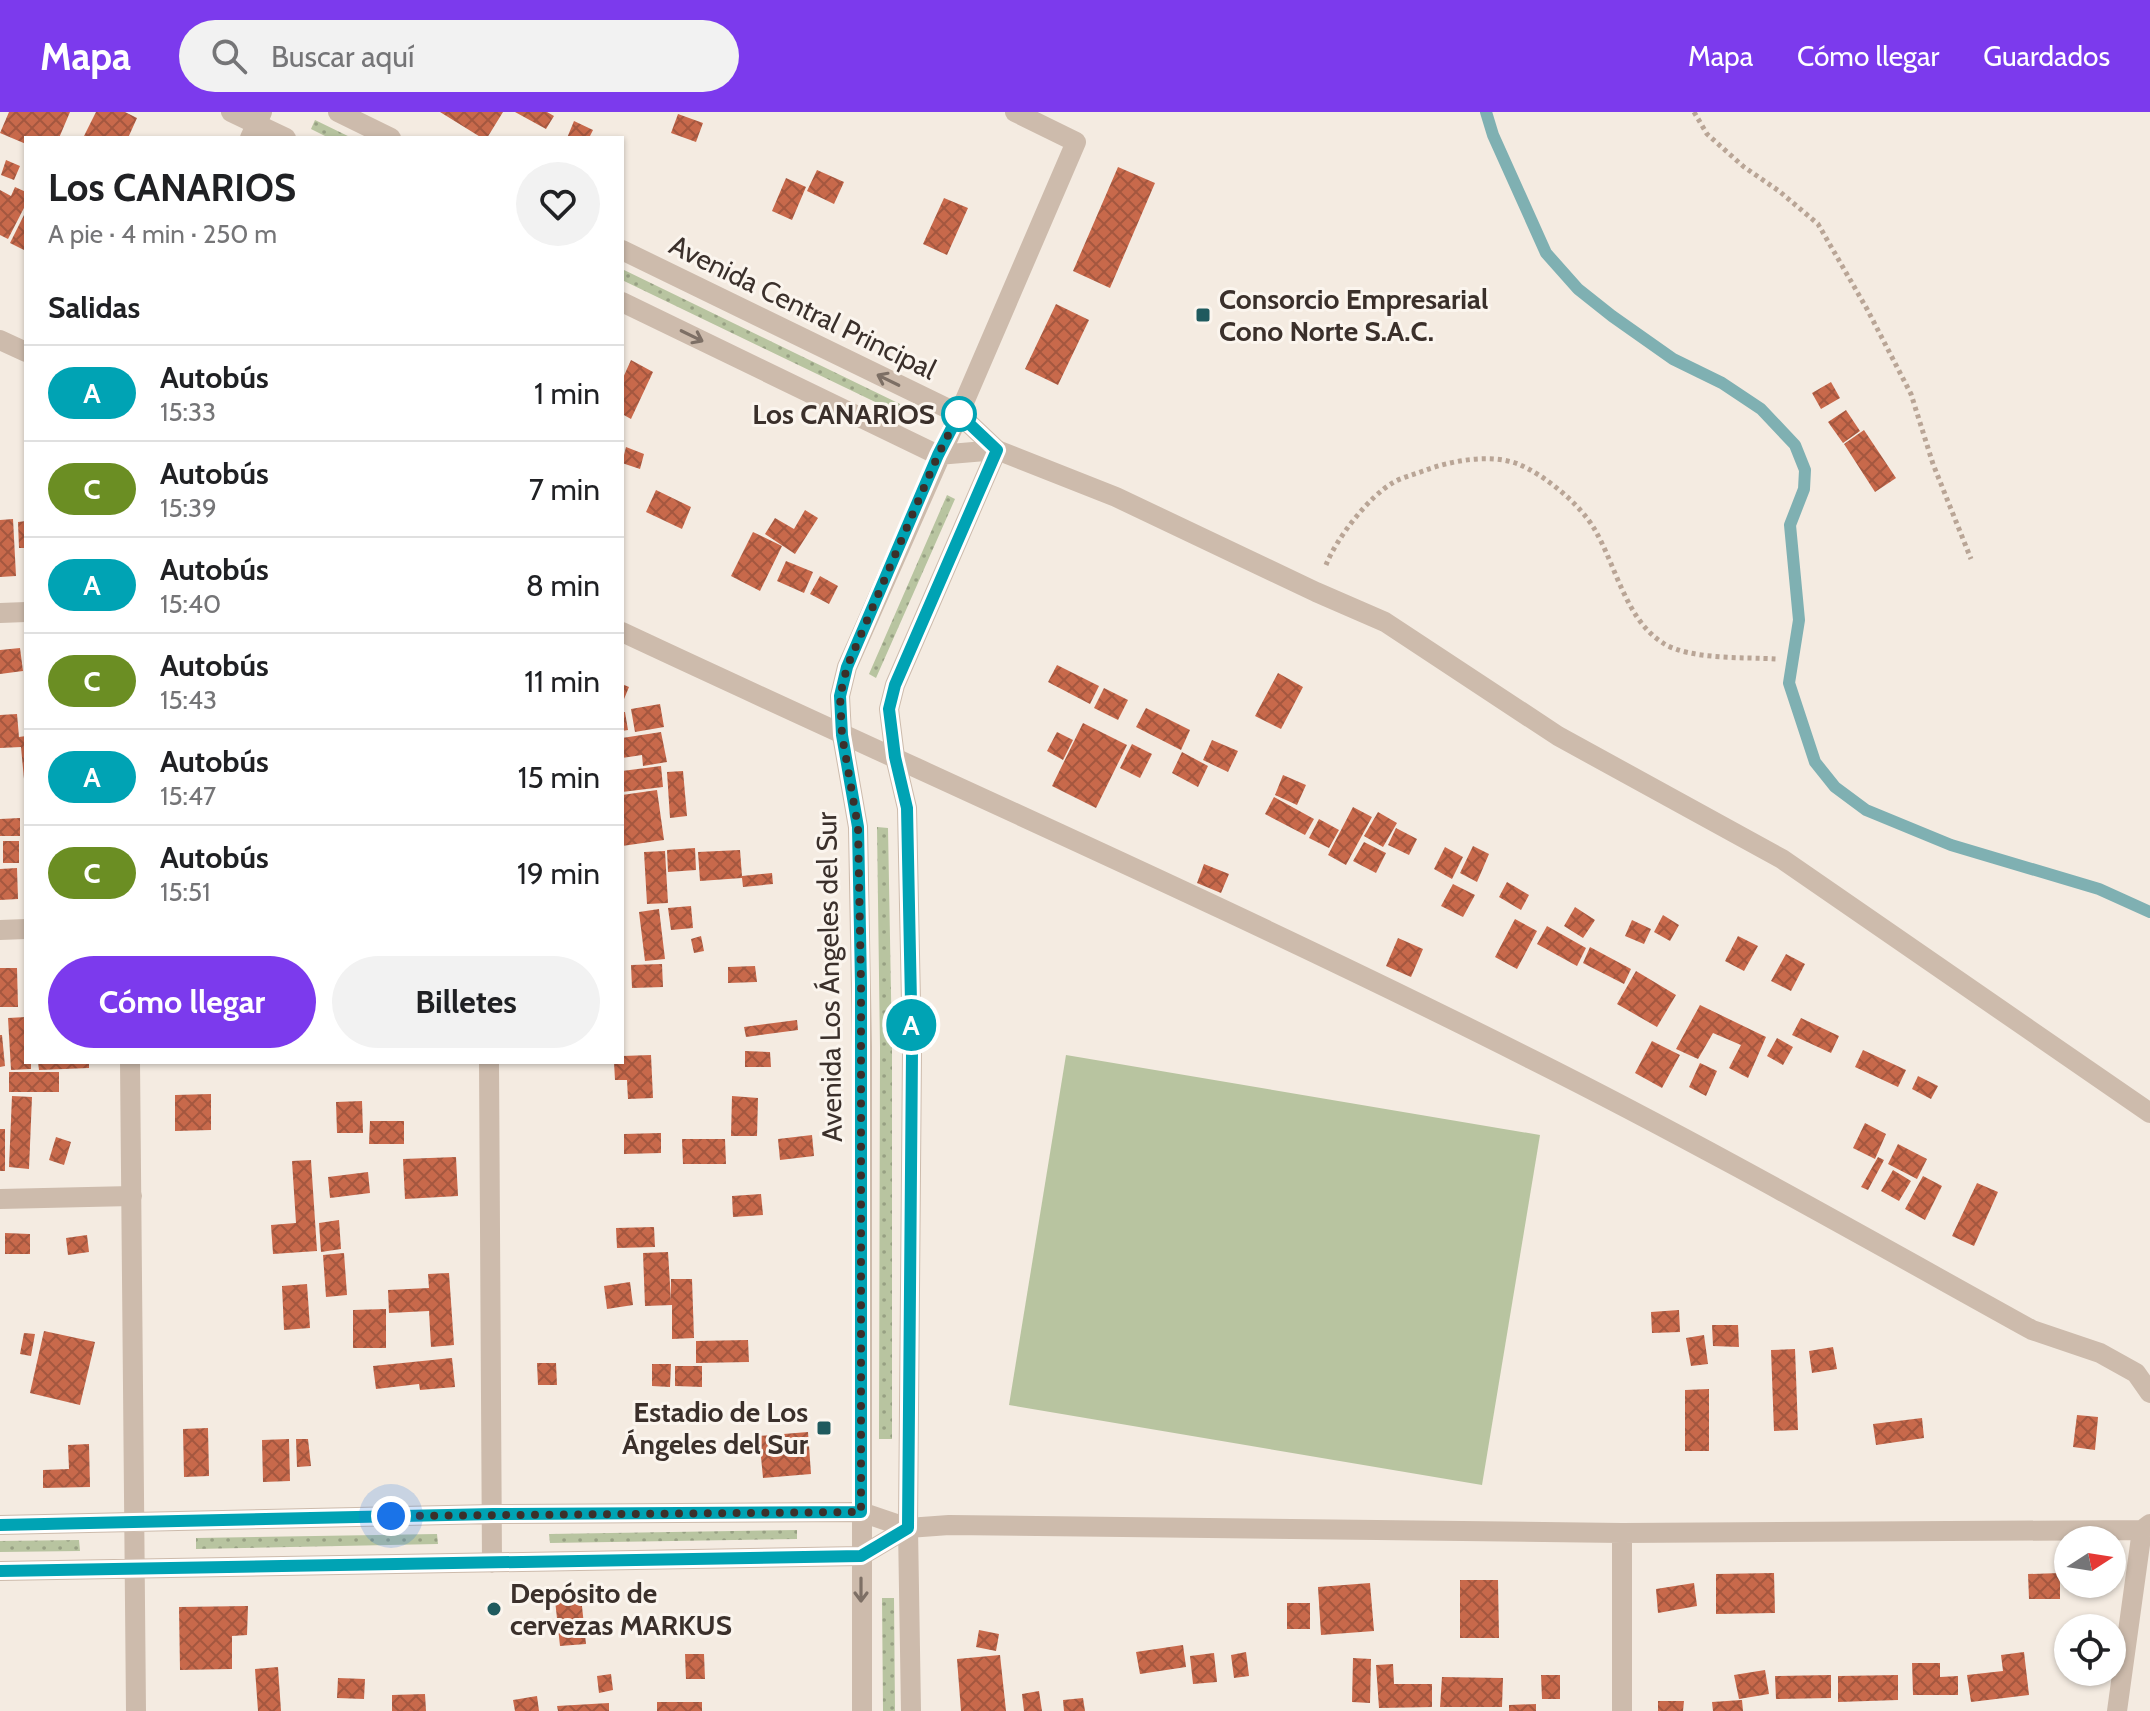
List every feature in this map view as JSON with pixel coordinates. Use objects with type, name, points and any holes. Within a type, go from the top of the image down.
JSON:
[{"type":"street","points":[[231,112],[281,136]]},
{"type":"street","points":[[338,112],[387,136]]},
{"type":"street","name":"Avenida Los Ángeles del Sur","points":[[862,1711],[862,1047],[858,827],[842,735],[840,696],[847,667],[1076,142],[1015,112]]},
{"type":"street","name":"Avenida Central Principal","points":[[624,251],[959,414]]},
{"type":"street","points":[[624,303],[938,455],[997,450]]},
{"type":"street","points":[[0,340],[24,351]]},
{"type":"street","points":[[959,414],[997,450],[1116,497],[1385,622],[1558,736],[1782,859],[2150,1113]]},
{"type":"street","points":[[911,1711],[908,1528],[912,1051],[907,808],[895,757],[889,709],[895,685],[997,450]]},
{"type":"street","points":[[0,613],[24,612]]},
{"type":"street","points":[[624,633],[1329,959],[1534,1060],[2032,1330],[2100,1353],[2136,1373],[2150,1393]]},
{"type":"street","points":[[0,930],[24,929]]},
{"type":"street","points":[[130,1064],[136,1711]]},
{"type":"street","points":[[489,1064],[492,1563]]},
{"type":"street","points":[[0,1199],[132,1196]]},
{"type":"street","points":[[0,1525],[493,1514],[861,1512],[908,1528],[949,1525],[1622,1533],[2146,1527],[2117,1711]]},
{"type":"street","points":[[0,1571],[861,1556],[908,1528]]},
{"type":"street","points":[[1622,1533],[1622,1711]]},
{"type":"path","points":[[1694,112],[1707,134],[1818,224],[1911,394],[1933,464],[1971,559]]},
{"type":"path","points":[[1316,592],[1334,546],[1353,520],[1393,483],[1440,465],[1484,459],[1517,464],[1574,504],[1594,528],[1637,618],[1663,644],[1692,653],[1776,659]]},
{"type":"green space","points":[[315,120],[348,136],[325,136],[311,129]]},
{"type":"green space","points":[[624,270],[900,404],[896,412],[624,281]]},
{"type":"green space","points":[[947,495],[955,499],[876,678],[869,674]]},
{"type":"green space","points":[[877,827],[888,828],[892,1048],[892,1439],[879,1439]]},
{"type":"green space","points":[[1066,1055],[1540,1135],[1482,1485],[1009,1405]]},
{"type":"green space","points":[[797,1530],[797,1539],[550,1543],[549,1534]]},
{"type":"green space","points":[[437,1534],[438,1544],[196,1549],[196,1538]]},
{"type":"green space","points":[[79,1540],[80,1551],[0,1552],[0,1541]]},
{"type":"green space","points":[[882,1598],[894,1598],[895,1711],[883,1711]]},
{"type":"building","points":[[9,112],[70,112],[60,136],[24,136],[24,143],[0,133]]},
{"type":"building","points":[[96,112],[125,112],[137,118],[129,136],[84,136]]},
{"type":"building","points":[[440,112],[503,112],[488,136],[479,136]]},
{"type":"building","points":[[515,112],[547,112],[554,116],[546,129]]},
{"type":"building","points":[[678,114],[703,123],[696,142],[671,133]]},
{"type":"building","points":[[574,121],[593,130],[590,136],[568,136]]},
{"type":"building","points":[[6,160],[20,166],[14,180],[1,175]]},
{"type":"building","points":[[1118,167],[1155,183],[1110,288],[1073,271]]},
{"type":"building","points":[[817,170],[844,182],[834,204],[807,191]]},
{"type":"building","points":[[786,178],[806,187],[792,220],[772,211]]},
{"type":"building","points":[[15,187],[24,191],[24,208],[8,239],[0,235],[0,190],[11,196]]},
{"type":"building","points":[[944,198],[968,208],[947,255],[923,244]]},
{"type":"building","points":[[24,215],[24,250],[10,243]]},
{"type":"building","points":[[1056,304],[1089,320],[1058,385],[1025,369]]},
{"type":"building","points":[[631,360],[653,372],[631,419],[624,415],[624,376]]},
{"type":"building","points":[[1831,382],[1840,398],[1821,409],[1812,393]]},
{"type":"building","points":[[1846,410],[1860,431],[1843,443],[1828,422]]},
{"type":"building","points":[[1864,430],[1896,478],[1875,492],[1844,444]]},
{"type":"building","points":[[626,447],[644,454],[640,469],[624,464]]},
{"type":"building","points":[[656,490],[691,507],[682,529],[646,512]]},
{"type":"building","points":[[805,510],[818,518],[795,554],[765,534],[775,518],[794,529]]},
{"type":"building","points":[[13,519],[16,576],[0,577],[0,520]]},
{"type":"building","points":[[24,521],[24,548],[19,548],[18,522]]},
{"type":"building","points":[[753,532],[782,546],[760,591],[731,576]]},
{"type":"building","points":[[786,561],[813,572],[804,593],[777,581]]},
{"type":"building","points":[[820,576],[838,586],[829,604],[810,594]]},
{"type":"building","points":[[20,648],[23,671],[0,674],[0,650]]},
{"type":"building","points":[[1057,665],[1099,686],[1090,704],[1048,682]]},
{"type":"building","points":[[1278,673],[1303,687],[1281,729],[1255,716]]},
{"type":"building","points":[[1104,688],[1128,700],[1118,720],[1094,708]]},
{"type":"building","points":[[660,704],[664,727],[635,732],[631,709]]},
{"type":"building","points":[[1146,708],[1190,730],[1181,750],[1136,727]]},
{"type":"building","points":[[624,712],[625,712],[628,730],[624,731]]},
{"type":"building","points":[[17,714],[19,737],[24,736],[24,779],[21,747],[0,748],[0,715]]},
{"type":"building","points":[[1083,723],[1127,745],[1096,808],[1052,786]]},
{"type":"building","points":[[661,732],[667,762],[643,766],[642,755],[624,758],[624,738]]},
{"type":"building","points":[[1057,732],[1073,740],[1063,760],[1047,751]]},
{"type":"building","points":[[1212,740],[1238,751],[1228,772],[1203,760]]},
{"type":"building","points":[[1132,744],[1152,754],[1140,778],[1120,768]]},
{"type":"building","points":[[1182,752],[1208,766],[1198,787],[1172,773]]},
{"type":"building","points":[[661,766],[663,787],[624,792],[624,771]]},
{"type":"building","points":[[683,771],[687,816],[670,818],[667,772]]},
{"type":"building","points":[[1283,775],[1306,785],[1297,805],[1275,795]]},
{"type":"building","points":[[657,790],[664,840],[624,846],[624,795]]},
{"type":"building","points":[[1274,797],[1314,819],[1305,835],[1265,814]]},
{"type":"building","points":[[1353,807],[1372,817],[1346,865],[1328,855]]},
{"type":"building","points":[[1378,812],[1397,823],[1383,847],[1364,836]]},
{"type":"building","points":[[20,818],[20,836],[0,836],[0,819]]},
{"type":"building","points":[[1319,819],[1339,830],[1329,848],[1309,838]]},
{"type":"building","points":[[1396,828],[1417,839],[1409,855],[1388,845]]},
{"type":"building","points":[[3,841],[19,841],[19,863],[3,863]]},
{"type":"building","points":[[1364,842],[1386,853],[1376,873],[1353,861]]},
{"type":"building","points":[[1473,846],[1489,854],[1477,882],[1460,873]]},
{"type":"building","points":[[1445,847],[1463,857],[1452,879],[1434,869]]},
{"type":"building","points":[[695,848],[696,870],[668,872],[667,850]]},
{"type":"building","points":[[740,850],[742,876],[772,873],[773,884],[743,887],[742,878],[700,881],[698,852]]},
{"type":"building","points":[[665,851],[668,903],[647,904],[644,852]]},
{"type":"building","points":[[1204,864],[1229,874],[1221,893],[1197,883]]},
{"type":"building","points":[[17,868],[18,899],[0,900],[0,869]]},
{"type":"building","points":[[1507,882],[1529,895],[1521,910],[1499,897]]},
{"type":"building","points":[[1453,884],[1475,895],[1463,917],[1441,906]]},
{"type":"building","points":[[691,906],[693,928],[671,930],[668,908]]},
{"type":"building","points":[[1575,907],[1595,920],[1583,938],[1564,926]]},
{"type":"building","points":[[659,909],[665,959],[645,961],[639,912]]},
{"type":"building","points":[[1663,915],[1679,925],[1670,941],[1654,932]]},
{"type":"building","points":[[1515,919],[1537,931],[1517,969],[1495,957]]},
{"type":"building","points":[[1632,920],[1651,929],[1644,944],[1625,936]]},
{"type":"building","points":[[1547,926],[1586,948],[1577,966],[1537,944]]},
{"type":"building","points":[[701,936],[704,951],[694,953],[691,939]]},
{"type":"building","points":[[1738,936],[1758,946],[1744,971],[1725,961]]},
{"type":"building","points":[[1398,938],[1423,949],[1411,977],[1386,966]]},
{"type":"building","points":[[1590,947],[1631,969],[1624,984],[1583,963]]},
{"type":"building","points":[[1786,954],[1805,964],[1791,991],[1771,981]]},
{"type":"building","points":[[662,964],[663,987],[632,988],[631,965]]},
{"type":"building","points":[[755,966],[757,982],[728,983],[728,967]]},
{"type":"building","points":[[0,968],[17,968],[18,1007],[0,1007]]},
{"type":"building","points":[[1636,971],[1676,995],[1657,1027],[1617,1004]]},
{"type":"building","points":[[1700,1005],[1766,1037],[1748,1078],[1729,1068],[1741,1045],[1713,1033],[1698,1059],[1676,1049]]},
{"type":"building","points":[[24,1017],[24,1064],[31,1064],[31,1069],[11,1070],[8,1018]]},
{"type":"building","points":[[1801,1018],[1839,1036],[1831,1053],[1792,1035]]},
{"type":"building","points":[[797,1020],[798,1030],[746,1037],[744,1027]]},
{"type":"building","points":[[0,1035],[5,1066],[0,1067]]},
{"type":"building","points":[[1777,1038],[1793,1047],[1783,1065],[1767,1056]]},
{"type":"building","points":[[1652,1041],[1680,1055],[1662,1088],[1635,1073]]},
{"type":"building","points":[[1863,1050],[1906,1070],[1898,1087],[1855,1067]]},
{"type":"building","points":[[745,1051],[770,1052],[771,1067],[745,1067]]},
{"type":"building","points":[[651,1055],[653,1098],[628,1099],[627,1080],[615,1080],[614,1064],[624,1064],[624,1056]]},
{"type":"building","points":[[1700,1063],[1717,1071],[1706,1096],[1689,1087]]},
{"type":"building","points":[[38,1064],[89,1064],[89,1068],[39,1070]]},
{"type":"building","points":[[9,1072],[59,1072],[59,1092],[9,1092]]},
{"type":"building","points":[[1918,1076],[1938,1086],[1931,1099],[1912,1089]]},
{"type":"building","points":[[211,1094],[211,1130],[175,1131],[175,1095]]},
{"type":"building","points":[[12,1096],[32,1097],[29,1169],[9,1167]]},
{"type":"building","points":[[732,1096],[758,1098],[757,1136],[731,1136]]},
{"type":"building","points":[[362,1101],[363,1133],[337,1133],[336,1102]]},
{"type":"building","points":[[370,1121],[404,1121],[404,1144],[369,1144]]},
{"type":"building","points":[[1865,1123],[1886,1134],[1875,1159],[1853,1148]]},
{"type":"building","points":[[0,1129],[5,1129],[5,1171],[0,1171]]},
{"type":"building","points":[[661,1133],[661,1153],[624,1154],[624,1134]]},
{"type":"building","points":[[812,1135],[814,1156],[780,1160],[778,1139]]},
{"type":"building","points":[[56,1137],[71,1142],[64,1165],[49,1160]]},
{"type":"building","points":[[682,1139],[725,1139],[726,1164],[683,1164]]},
{"type":"building","points":[[1898,1144],[1927,1159],[1917,1179],[1888,1164]]},
{"type":"building","points":[[456,1157],[458,1196],[405,1199],[403,1159]]},
{"type":"building","points":[[1878,1157],[1884,1160],[1868,1190],[1861,1187]]},
{"type":"building","points":[[311,1160],[317,1251],[273,1254],[271,1225],[296,1223],[292,1161]]},
{"type":"building","points":[[1893,1170],[1911,1181],[1899,1201],[1881,1191]]},
{"type":"building","points":[[368,1172],[370,1193],[330,1198],[328,1177]]},
{"type":"building","points":[[1923,1176],[1942,1186],[1925,1220],[1905,1209]]},
{"type":"building","points":[[1977,1183],[1998,1192],[1974,1246],[1952,1236]]},
{"type":"building","points":[[761,1194],[763,1215],[733,1217],[732,1196]]},
{"type":"building","points":[[339,1220],[341,1249],[321,1252],[319,1223]]},
{"type":"building","points":[[654,1227],[655,1247],[617,1248],[616,1228]]},
{"type":"building","points":[[5,1233],[30,1234],[30,1254],[5,1254]]},
{"type":"building","points":[[87,1235],[89,1252],[68,1255],[66,1238]]},
{"type":"building","points":[[668,1252],[671,1301],[671,1279],[692,1279],[694,1338],[672,1339],[672,1305],[645,1306],[643,1253]]},
{"type":"building","points":[[344,1253],[347,1295],[326,1297],[323,1255]]},
{"type":"building","points":[[449,1273],[454,1345],[431,1347],[429,1311],[389,1313],[388,1290],[429,1288],[428,1274]]},
{"type":"building","points":[[630,1282],[633,1305],[607,1309],[604,1286]]},
{"type":"building","points":[[307,1284],[310,1328],[284,1330],[282,1286]]},
{"type":"building","points":[[386,1309],[386,1348],[353,1348],[353,1310]]},
{"type":"building","points":[[1679,1310],[1680,1332],[1652,1333],[1651,1312]]},
{"type":"building","points":[[1712,1325],[1738,1325],[1739,1347],[1713,1346]]},
{"type":"building","points":[[44,1331],[95,1342],[80,1405],[30,1393]]},
{"type":"building","points":[[24,1333],[35,1334],[31,1356],[20,1354]]},
{"type":"building","points":[[1704,1335],[1708,1364],[1691,1366],[1686,1338]]},
{"type":"building","points":[[748,1340],[749,1362],[696,1363],[696,1341]]},
{"type":"building","points":[[1833,1347],[1837,1369],[1812,1373],[1809,1351]]},
{"type":"building","points":[[1795,1349],[1798,1430],[1774,1431],[1771,1350]]},
{"type":"building","points":[[452,1358],[455,1387],[420,1390],[419,1384],[376,1389],[373,1366]]},
{"type":"building","points":[[537,1363],[556,1363],[557,1385],[538,1385]]},
{"type":"building","points":[[652,1364],[671,1364],[670,1387],[652,1386]]},
{"type":"building","points":[[675,1366],[702,1366],[702,1387],[675,1386]]},
{"type":"building","points":[[1709,1389],[1709,1451],[1685,1451],[1685,1390]]},
{"type":"building","points":[[2077,1415],[2098,1417],[2095,1450],[2073,1447]]},
{"type":"building","points":[[1922,1418],[1924,1438],[1876,1445],[1873,1424]]},
{"type":"building","points":[[208,1428],[209,1476],[184,1477],[183,1429]]},
{"type":"building","points":[[808,1432],[811,1474],[763,1478],[759,1436]]},
{"type":"building","points":[[289,1439],[290,1481],[263,1482],[262,1440]]},
{"type":"building","points":[[296,1439],[308,1439],[311,1466],[297,1467]]},
{"type":"building","points":[[89,1444],[90,1487],[43,1488],[43,1470],[69,1469],[68,1445]]},
{"type":"building","points":[[1774,1573],[1775,1613],[1716,1614],[1716,1574]]},
{"type":"building","points":[[2054,1573],[2054,1598],[2060,1599],[2029,1599],[2028,1574]]},
{"type":"building","points":[[1460,1580],[1498,1580],[1499,1638],[1460,1638]]},
{"type":"building","points":[[1370,1583],[1374,1631],[1321,1635],[1318,1587]]},
{"type":"building","points":[[1694,1583],[1697,1606],[1658,1613],[1656,1589]]},
{"type":"building","points":[[581,1597],[586,1644],[560,1646],[555,1600]]},
{"type":"building","points":[[1287,1603],[1310,1603],[1310,1629],[1287,1629]]},
{"type":"building","points":[[248,1606],[247,1635],[232,1636],[232,1669],[180,1670],[179,1607]]},
{"type":"building","points":[[979,1630],[999,1634],[996,1651],[976,1647]]},
{"type":"building","points":[[1183,1645],[1186,1667],[1140,1674],[1136,1652]]},
{"type":"building","points":[[1246,1652],[1249,1676],[1234,1678],[1231,1655]]},
{"type":"building","points":[[2024,1652],[2029,1695],[1971,1702],[1967,1675],[2003,1671],[2001,1655]]},
{"type":"building","points":[[1214,1653],[1217,1682],[1193,1684],[1190,1656]]},
{"type":"building","points":[[685,1654],[704,1654],[705,1679],[686,1679]]},
{"type":"building","points":[[1000,1655],[1006,1711],[961,1711],[957,1659]]},
{"type":"building","points":[[1353,1658],[1371,1659],[1370,1703],[1352,1702]]},
{"type":"building","points":[[1912,1663],[1940,1663],[1940,1677],[1958,1676],[1958,1695],[1913,1695]]},
{"type":"building","points":[[1393,1664],[1394,1684],[1432,1684],[1432,1707],[1379,1708],[1376,1665]]},
{"type":"building","points":[[278,1667],[281,1711],[258,1711],[255,1669]]},
{"type":"building","points":[[1765,1670],[1769,1694],[1739,1699],[1734,1675]]},
{"type":"building","points":[[611,1674],[613,1690],[599,1693],[597,1676]]},
{"type":"building","points":[[1541,1675],[1560,1675],[1560,1699],[1542,1699]]},
{"type":"building","points":[[1831,1675],[1831,1698],[1776,1699],[1775,1676]]},
{"type":"building","points":[[1898,1675],[1898,1700],[1838,1702],[1838,1676]]},
{"type":"building","points":[[1442,1677],[1503,1678],[1502,1707],[1440,1707]]},
{"type":"building","points":[[338,1678],[365,1679],[364,1699],[337,1698]]},
{"type":"building","points":[[1039,1691],[1042,1711],[1024,1711],[1022,1694]]},
{"type":"building","points":[[425,1694],[426,1711],[392,1711],[392,1695]]},
{"type":"building","points":[[537,1696],[539,1711],[515,1711],[513,1700]]},
{"type":"building","points":[[1083,1698],[1085,1711],[1064,1711],[1063,1700]]},
{"type":"building","points":[[1742,1700],[1743,1711],[1713,1711],[1712,1702]]},
{"type":"building","points":[[1658,1701],[1684,1701],[1683,1711],[1658,1711]]},
{"type":"building","points":[[657,1702],[702,1702],[702,1711],[657,1711]]},
{"type":"building","points":[[609,1703],[609,1711],[558,1711],[557,1706]]},
{"type":"building","points":[[1536,1704],[1536,1711],[1509,1711],[1509,1705]]},
{"type":"waterway","points":[[1486,112],[1493,135],[1546,253],[1578,289],[1673,359],[1722,383],[1761,409],[1795,445],[1805,470],[1804,489],[1790,525],[1799,620],[1789,683],[1815,762],[1835,787],[1866,810],[1951,845],[2099,889],[2150,912]]},
{"type":"bus line","name":"A","points":[[0,1525],[493,1514],[861,1512],[862,1047],[858,827],[842,735],[840,696],[847,667],[938,455],[959,414],[997,450],[895,685],[889,709],[895,757],[907,808],[912,1051],[908,1528],[861,1556],[0,1571]]},
{"type":"place","name":"Consorcio Empresarial Cono Norte S.A.C.","points":[[1203,315]]},
{"type":"place","name":"Los CANARIOS","points":[[959,414]]},
{"type":"place","name":"Estadio de Los Ángeles del Sur","points":[[824,1428]]},
{"type":"place","name":"Depósito de cervezas MARKUS","points":[[494,1609]]},
{"type":"route","points":[[391,1516],[861,1512],[862,1047],[858,827],[842,735],[840,696],[847,667],[938,455],[959,414]]}]
